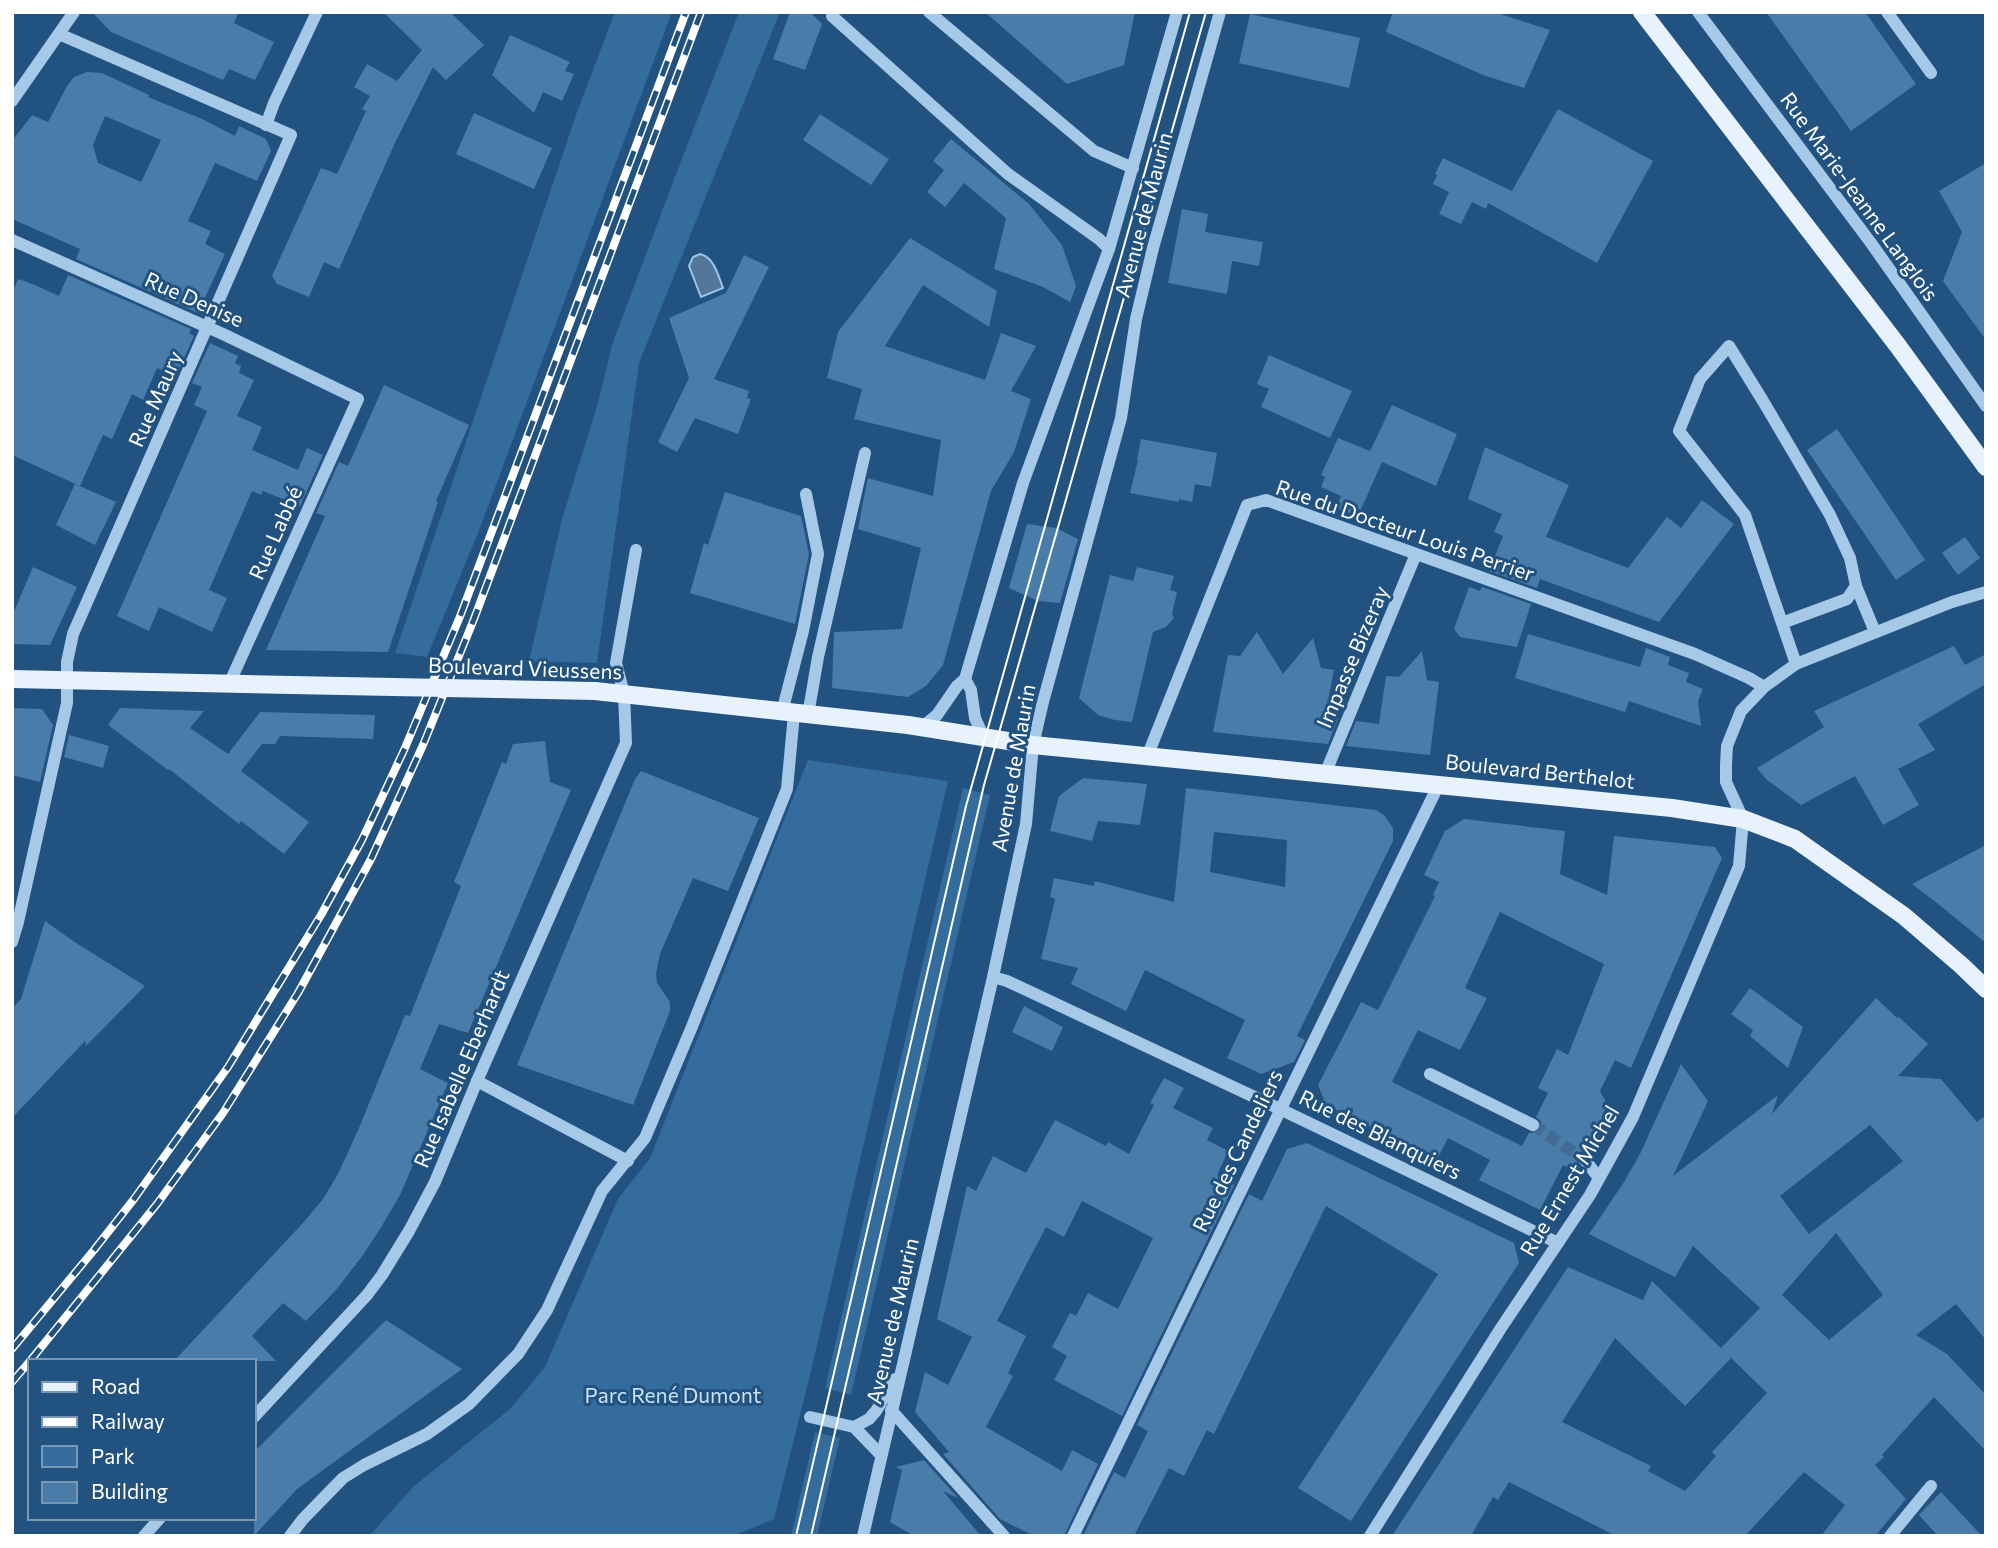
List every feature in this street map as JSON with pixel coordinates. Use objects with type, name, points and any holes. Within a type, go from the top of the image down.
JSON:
[{"type":"main road","points":[[1642,12],[1898,346],[1986,467]]},
{"type":"main road","name":"Boulevard Vieussens","points":[[12,679],[596,691],[921,728],[1033,745]]},
{"type":"main road","name":"Boulevard Berthelot","points":[[1033,745],[1682,809],[1743,819],[1795,839],[1905,916],[1986,989]]},
{"type":"street","points":[[12,101],[75,12]]},
{"type":"street","points":[[59,34],[266,125],[317,12]]},
{"type":"street","points":[[929,12],[1094,151],[1133,168]]},
{"type":"street","name":"Avenue de Maurin","points":[[921,728],[937,715],[965,679],[1023,483],[1109,249],[1177,12]]},
{"type":"street","name":"Avenue de Maurin","points":[[863,1536],[993,977],[1026,824],[1033,745],[1043,702],[1121,418],[1136,319],[1153,248],[1220,12]]},
{"type":"street","name":"Rue Marie-Jeanne Langlois","points":[[1698,12],[1871,243],[1986,406]]},
{"type":"street","points":[[1887,12],[1931,73]]},
{"type":"street","points":[[832,16],[1008,174],[1109,249]]},
{"type":"street","name":"Rue Maury","points":[[12,942],[67,703],[67,662],[73,634],[291,135],[266,125]]},
{"type":"street","name":"Rue Denise","points":[[12,240],[358,398]]},
{"type":"street","points":[[1796,664],[1745,516],[1679,430],[1700,380],[1729,346],[1830,515],[1850,558],[1856,586],[1875,632]]},
{"type":"street","name":"Rue Labbé","points":[[230,682],[358,398]]},
{"type":"street","points":[[795,714],[818,657],[866,453]]},
{"type":"street","points":[[290,1536],[303,1518],[343,1478],[427,1434],[459,1412],[518,1354],[547,1310],[602,1191],[645,1138],[787,789],[803,631],[818,554],[806,494]]},
{"type":"street","name":"Rue du Docteur Louis Perrier","points":[[1147,757],[1247,505],[1266,500],[1695,654],[1764,687]]},
{"type":"street","name":"Rue Isabelle Eberhardt","points":[[256,1415],[350,1315],[382,1275],[435,1182],[626,743],[624,695],[616,663],[636,550]]},
{"type":"street","name":"Impasse Bizeray","points":[[1325,774],[1416,554]]},
{"type":"street","points":[[1782,624],[1847,600],[1856,586]]},
{"type":"street","points":[[1743,819],[1726,782],[1727,746],[1741,711],[1764,687],[1796,664],[1952,602],[1986,592]]},
{"type":"street","name":"Avenue de Maurin","points":[[965,679],[971,690],[975,718],[984,738]]},
{"type":"street","name":"Rue des Candeliers","points":[[1073,1536],[1439,784]]},
{"type":"street","name":"Rue Ernest Michel","points":[[1370,1536],[1501,1328],[1590,1195],[1633,1116],[1739,866],[1743,819]]},
{"type":"street","name":"Rue des Blanquiers","points":[[993,977],[1007,981],[1280,1109],[1558,1243]]},
{"type":"street","points":[[1430,1073],[1532,1125]]},
{"type":"street","points":[[477,1082],[628,1161]]},
{"type":"street","points":[[1585,1160],[1599,1178]]},
{"type":"street","points":[[854,1427],[869,1419],[876,1411],[902,1367]]},
{"type":"street","points":[[891,1410],[1004,1536]]},
{"type":"street","points":[[810,1418],[854,1427],[881,1455]]},
{"type":"street","points":[[1890,1536],[1931,1486]]},
{"type":"street","points":[[144,1536],[158,1520]]},
{"type":"green space","points":[[615,12],[672,12],[480,528],[427,657],[395,653],[577,112]]},
{"type":"green space","points":[[739,12],[780,12],[639,363],[597,663],[529,661],[562,519],[598,403],[612,345]]},
{"type":"green space","name":"Parc René Dumont","points":[[808,760],[948,781],[774,1519],[733,1536],[369,1536],[414,1486],[510,1409],[545,1367],[618,1199],[650,1158]]},
{"type":"green space","points":[[963,788],[990,795],[851,1395],[825,1388]]},
{"type":"green space","points":[[815,1432],[840,1438],[817,1536],[791,1536]]},
{"type":"shaded area","points":[[700,254],[712,263],[723,288],[701,297],[689,266],[693,257]]},
{"type":"building","points":[[92,12],[239,12],[234,23],[274,42],[255,80],[229,69],[223,80],[111,32]]},
{"type":"building","points":[[383,12],[450,12],[484,45],[446,80],[433,67],[394,145],[339,269],[324,262],[309,297],[277,284],[272,276],[321,168],[337,174],[366,111],[362,109],[370,96],[354,87],[367,64],[397,81],[422,50]]},
{"type":"building","points":[[790,12],[810,12],[822,24],[805,70],[773,59]]},
{"type":"building","points":[[985,12],[1135,12],[1124,65],[1067,84]]},
{"type":"building","points":[[1393,12],[1494,12],[1550,30],[1524,88],[1483,75],[1386,32]]},
{"type":"building","points":[[1766,12],[1865,12],[1916,84],[1851,131]]},
{"type":"building","points":[[1250,14],[1360,38],[1349,88],[1239,63]]},
{"type":"building","points":[[510,35],[570,62],[565,71],[574,74],[562,101],[543,92],[534,113],[492,75]]},
{"type":"building","points":[[87,72],[102,73],[235,136],[239,126],[266,139],[271,151],[257,181],[215,163],[188,221],[211,231],[205,244],[225,254],[198,313],[76,259],[80,249],[12,219],[12,141],[32,115],[48,122],[74,77]],"holes":[[[105,116],[161,140],[141,182],[98,163],[93,145]]]},
{"type":"building","points":[[1558,109],[1653,161],[1597,263],[1488,203],[1486,209],[1472,202],[1461,224],[1439,214],[1449,192],[1433,184],[1443,158],[1512,191]]},
{"type":"building","points":[[474,113],[552,148],[534,189],[456,154]]},
{"type":"building","points":[[820,114],[889,159],[871,185],[803,140]]},
{"type":"building","points":[[951,139],[1029,204],[1062,245],[1076,286],[1070,302],[1043,287],[994,269],[1006,218],[964,183],[945,207],[927,192],[944,170],[933,161]]},
{"type":"building","points":[[1986,163],[1986,340],[1943,281],[1962,232],[1939,191]]},
{"type":"building","points":[[1182,209],[1208,214],[1205,232],[1263,242],[1259,266],[1232,261],[1227,294],[1168,283]]},
{"type":"building","points":[[910,238],[997,291],[989,327],[923,285],[885,346],[985,380],[1001,333],[1036,346],[1011,391],[1031,399],[1014,452],[991,491],[943,665],[926,686],[908,697],[832,688],[834,632],[902,629],[921,548],[858,529],[864,497],[868,478],[933,496],[941,440],[854,419],[862,389],[827,378],[838,332]]},
{"type":"building","points":[[744,255],[769,267],[714,379],[749,391],[747,398],[751,399],[738,434],[695,418],[677,452],[658,442],[689,378],[669,318],[726,293]]},
{"type":"building","points":[[68,275],[191,329],[189,333],[194,336],[176,376],[157,368],[143,400],[132,394],[112,439],[103,435],[80,486],[12,455],[12,293],[18,279],[59,296]]},
{"type":"building","points":[[210,343],[238,356],[235,363],[241,366],[239,373],[254,380],[237,416],[262,427],[252,450],[298,470],[307,448],[323,455],[300,506],[263,491],[261,495],[252,491],[209,590],[227,598],[212,632],[159,607],[149,631],[117,616],[207,411],[194,405],[202,387],[192,383]]},
{"type":"building","points":[[1269,355],[1352,391],[1330,438],[1261,407],[1269,389],[1257,384]]},
{"type":"building","points":[[384,385],[469,425],[436,501],[438,502],[388,652],[266,650],[325,516],[316,513],[339,462],[348,466]]},
{"type":"building","points":[[1392,405],[1457,434],[1436,486],[1382,462],[1358,516],[1336,508],[1341,496],[1321,487],[1325,477],[1321,475],[1338,438],[1370,451]]},
{"type":"building","points":[[1837,429],[1925,560],[1896,580],[1807,450]]},
{"type":"building","points":[[1141,439],[1217,453],[1211,487],[1195,484],[1192,502],[1130,493]]},
{"type":"building","points":[[1485,447],[1569,485],[1546,537],[1628,568],[1667,517],[1681,528],[1702,500],[1734,524],[1659,622],[1540,579],[1537,588],[1489,571],[1503,536],[1494,532],[1502,514],[1468,499]]},
{"type":"building","points":[[75,484],[116,502],[95,545],[56,525]]},
{"type":"building","points":[[725,492],[801,516],[809,554],[795,624],[690,593],[704,543],[708,545]]},
{"type":"building","points":[[1027,524],[1056,528],[1078,539],[1060,603],[1038,601],[1009,588]]},
{"type":"building","points":[[1965,537],[1980,558],[1958,575],[1942,553]]},
{"type":"building","points":[[33,567],[77,587],[50,645],[12,644],[12,616]]},
{"type":"building","points":[[1137,567],[1174,576],[1170,590],[1177,592],[1172,614],[1174,618],[1166,627],[1153,632],[1132,722],[1098,715],[1079,698],[1110,575],[1133,581]]},
{"type":"building","points":[[1469,587],[1480,591],[1482,587],[1531,604],[1517,647],[1460,637],[1454,629]]},
{"type":"building","points":[[1257,632],[1283,674],[1313,638],[1321,668],[1334,670],[1325,717],[1338,719],[1328,744],[1213,732],[1228,655],[1240,656]]},
{"type":"building","points":[[1528,634],[1640,667],[1646,648],[1670,657],[1668,665],[1689,673],[1686,682],[1703,689],[1698,701],[1701,726],[1629,701],[1625,712],[1515,678]]},
{"type":"building","points":[[1954,646],[1965,665],[1986,654],[1986,684],[1918,724],[1935,750],[1898,769],[1919,805],[1883,825],[1855,776],[1801,805],[1766,779],[1757,768],[1824,727],[1814,711]]},
{"type":"building","points":[[1422,651],[1427,680],[1439,682],[1430,755],[1346,746],[1356,721],[1379,724],[1386,676],[1399,677]]},
{"type":"building","points":[[12,708],[42,709],[53,725],[40,782],[12,775]]},
{"type":"building","points":[[120,708],[204,711],[190,728],[228,754],[260,712],[375,715],[373,739],[280,736],[275,744],[262,744],[241,771],[309,822],[284,854],[241,821],[239,824],[108,725]]},
{"type":"building","points":[[69,735],[109,746],[103,768],[64,757]]},
{"type":"building","points":[[545,741],[550,782],[571,790],[468,1033],[439,1024],[420,1069],[448,1083],[400,1195],[363,1255],[336,1290],[306,1321],[283,1303],[252,1336],[276,1361],[176,1359],[302,1224],[323,1199],[338,1174],[405,1015],[410,1016],[461,886],[454,882],[502,762],[506,764],[513,744]]},
{"type":"building","points":[[641,771],[759,818],[728,891],[693,878],[660,954],[657,983],[670,1002],[670,1011],[633,1105],[517,1065],[635,779]]},
{"type":"building","points":[[1083,778],[1147,784],[1140,825],[1098,821],[1092,841],[1050,831],[1059,796]]},
{"type":"building","points":[[1186,788],[1376,810],[1384,815],[1393,828],[1393,841],[1297,1036],[1305,1040],[1294,1062],[1261,1074],[1227,1058],[1245,1020],[1145,970],[1126,1011],[1071,984],[1078,968],[1041,959],[1055,899],[1050,897],[1054,878],[1094,886],[1095,881],[1174,902]],"holes":[[[1214,832],[1287,840],[1285,887],[1210,872]]]},
{"type":"building","points":[[1464,819],[1565,831],[1560,874],[1607,895],[1614,836],[1715,847],[1722,858],[1631,1068],[1615,1060],[1600,1091],[1607,1104],[1601,1121],[1607,1123],[1589,1152],[1577,1156],[1580,1167],[1577,1172],[1563,1165],[1540,1210],[1479,1180],[1490,1160],[1448,1138],[1437,1160],[1326,1105],[1318,1085],[1361,1002],[1378,1010],[1435,896],[1433,895],[1439,882],[1424,875],[1445,831]],"holes":[[[1500,912],[1604,964],[1568,1055],[1557,1049],[1538,1088],[1548,1093],[1536,1117],[1541,1121],[1541,1128],[1537,1133],[1529,1133],[1522,1146],[1392,1082],[1418,1030],[1460,1050],[1487,998],[1465,988]]]},
{"type":"building","points":[[1986,845],[1986,943],[1912,884]]},
{"type":"building","points":[[45,921],[145,986],[86,1046],[85,1041],[12,1118],[12,1009],[21,999]]},
{"type":"building","points":[[1750,988],[1803,1027],[1788,1068],[1750,1036],[1753,1030],[1731,1014]]},
{"type":"building","points":[[1876,998],[1928,1044],[1898,1076],[1941,1079],[1977,1122],[1986,1115],[1986,1340],[1956,1304],[1916,1335],[1947,1354],[1986,1395],[1986,1451],[1934,1397],[1875,1465],[1906,1499],[1875,1536],[1821,1536],[1845,1505],[1804,1472],[1745,1536],[1616,1536],[1509,1482],[1498,1500],[1493,1497],[1471,1536],[1392,1536],[1568,1267],[1643,1300],[1652,1281],[1731,1358],[1685,1406],[1615,1338],[1562,1422],[1651,1466],[1648,1471],[1685,1491],[1716,1456],[1712,1452],[1767,1393],[1721,1348],[1760,1308],[1693,1246],[1675,1277],[1589,1234],[1640,1154],[1681,1064],[1708,1101],[1673,1176],[1778,1095],[1772,1114]],"holes":[[[1870,1125],[1903,1161],[1809,1234],[1780,1196]],[[1836,1233],[1883,1295],[1829,1340],[1782,1295]]]},
{"type":"building","points":[[1024,1006],[1063,1027],[1052,1051],[1012,1032]]},
{"type":"building","points":[[1164,1078],[1184,1088],[1173,1108],[1213,1128],[1207,1140],[1228,1151],[1217,1175],[1234,1185],[1122,1416],[1054,1380],[1067,1356],[1052,1347],[1070,1313],[1076,1316],[1088,1293],[1118,1309],[1153,1238],[1082,1201],[1064,1237],[1046,1227],[997,1321],[1026,1336],[1008,1373],[1013,1376],[986,1427],[1062,1471],[1072,1450],[1098,1464],[1064,1536],[1034,1536],[1000,1519],[943,1454],[949,1452],[915,1412],[925,1372],[948,1385],[972,1337],[937,1319],[967,1186],[976,1191],[993,1156],[1026,1173],[1055,1120],[1106,1146],[1108,1142],[1129,1154],[1154,1105],[1150,1103]]},
{"type":"building","points":[[1307,1143],[1514,1243],[1519,1263],[1351,1521],[1298,1488],[1438,1274],[1326,1206],[1214,1434],[1207,1430],[1184,1476],[1169,1468],[1134,1536],[1083,1536],[1114,1472],[1125,1478],[1148,1431],[1137,1425],[1249,1194],[1262,1201],[1287,1149]]},
{"type":"building","points":[[386,1320],[462,1369],[297,1489],[254,1536],[256,1450]]},
{"type":"building","points":[[924,1460],[958,1498],[943,1491],[981,1536],[914,1536],[890,1522],[902,1470],[896,1467]]},
{"type":"building","points":[[1941,1492],[1982,1536],[1938,1536],[1919,1515]]},
{"type":"tunnel","points":[[1533,1125],[1585,1160]]},
{"type":"tram line","points":[[796,1536],[966,806],[1190,12]]},
{"type":"tram line","points":[[811,1536],[984,785],[1206,12]]},
{"type":"railway","points":[[12,1349],[134,1199],[228,1067],[321,915],[362,840],[405,748],[461,614],[686,12]]},
{"type":"railway","points":[[32,1359],[157,1204],[223,1113],[298,993],[371,859],[423,745],[474,619],[701,12]]},
{"type":"railway","points":[[12,1382],[28,1363]]}]
